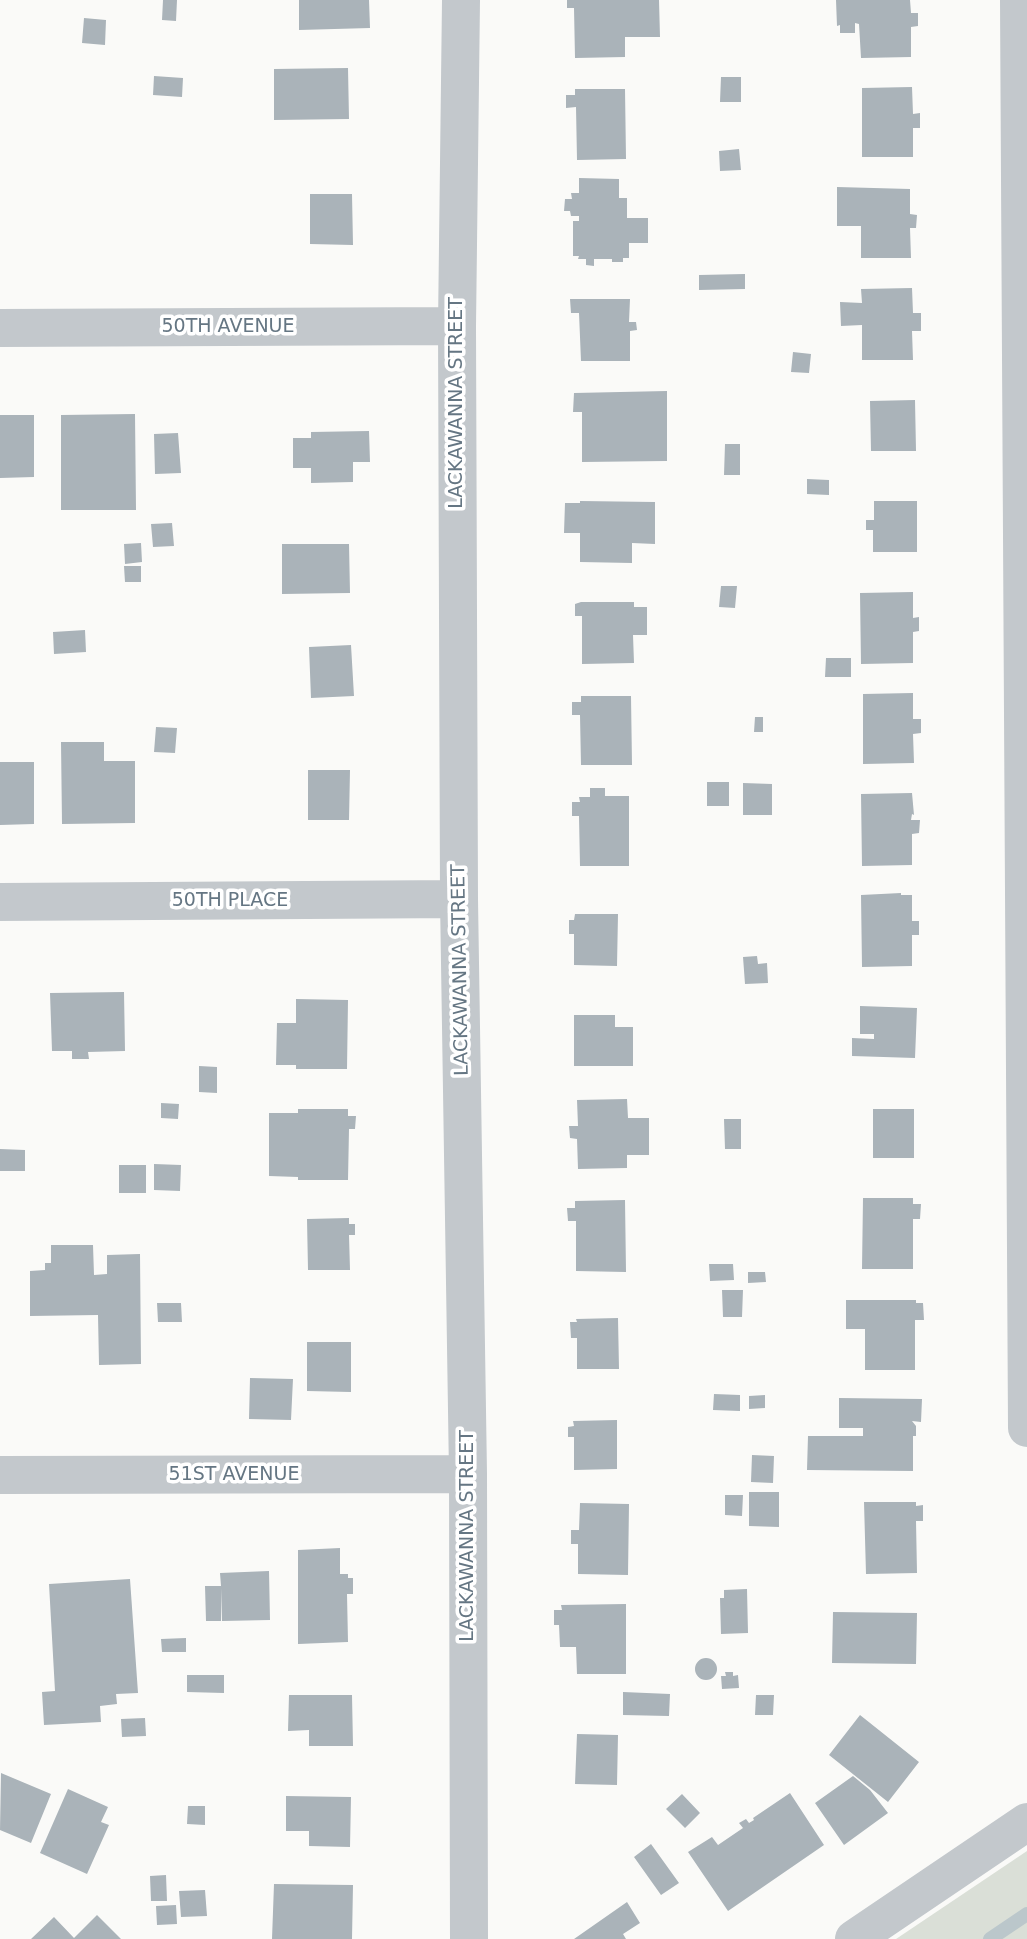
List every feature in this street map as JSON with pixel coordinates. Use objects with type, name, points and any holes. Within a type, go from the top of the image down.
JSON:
[{"type":"street","name":"LACKAWANNA STREET","points":[[461,0],[457,326],[459,900],[468,1474],[469,1939]]},
{"type":"street","points":[[1019,0],[1027,1428]]},
{"type":"street","name":"50TH AVENUE","points":[[0,328],[457,326]]},
{"type":"street","name":"50TH PLACE","points":[[0,902],[459,900]]},
{"type":"street","name":"51ST AVENUE","points":[[0,1475],[468,1474]]},
{"type":"street","points":[[854,1939],[1027,1822]]},
{"type":"shaded area","points":[[1027,1851],[1027,1939],[896,1939]]},
{"type":"building","points":[[163,0],[177,0],[176,21],[162,20]]},
{"type":"building","points":[[299,0],[369,0],[370,28],[299,30]]},
{"type":"building","points":[[567,0],[659,0],[660,37],[625,37],[625,57],[575,58],[574,8],[567,8]]},
{"type":"building","points":[[836,0],[910,0],[911,13],[918,13],[918,26],[911,27],[911,57],[861,58],[859,24],[855,23],[855,33],[840,33],[840,25],[837,26]]},
{"type":"building","points":[[84,18],[106,20],[105,45],[82,43]]},
{"type":"building","points":[[348,68],[349,119],[274,120],[274,69]]},
{"type":"building","points":[[154,76],[183,78],[182,97],[153,95]]},
{"type":"building","points":[[721,77],[741,77],[741,102],[720,102]]},
{"type":"building","points":[[912,87],[913,114],[920,113],[920,128],[913,128],[913,157],[862,157],[862,88]]},
{"type":"building","points":[[575,89],[625,89],[626,159],[577,160],[576,107],[566,108],[566,95],[575,95]]},
{"type":"building","points":[[739,149],[741,170],[720,171],[719,151]]},
{"type":"building","points":[[579,178],[619,179],[619,198],[627,198],[627,218],[648,218],[648,243],[629,243],[629,258],[623,258],[623,262],[594,259],[594,266],[586,265],[586,259],[573,256],[573,221],[579,221],[579,216],[571,216],[570,211],[564,211],[565,199],[572,199],[571,193],[579,193]]},
{"type":"building","points":[[837,187],[910,189],[910,214],[917,215],[916,228],[910,228],[911,258],[861,258],[861,226],[837,226]]},
{"type":"building","points":[[310,194],[352,194],[353,245],[310,244]]},
{"type":"building","points":[[745,274],[745,289],[699,290],[699,275]]},
{"type":"building","points":[[912,288],[913,313],[921,313],[921,331],[912,331],[913,360],[862,360],[862,325],[841,326],[840,302],[862,303],[861,289]]},
{"type":"building","points":[[570,299],[630,299],[629,322],[636,322],[637,330],[630,331],[630,361],[581,361],[579,313],[571,313]]},
{"type":"building","points":[[793,352],[811,354],[809,373],[791,372]]},
{"type":"building","points":[[667,391],[667,461],[582,462],[582,412],[573,412],[574,393]]},
{"type":"building","points":[[915,400],[916,451],[871,451],[870,401]]},
{"type":"building","points":[[135,414],[136,510],[61,510],[61,415]]},
{"type":"building","points":[[0,415],[34,415],[34,477],[0,478]]},
{"type":"building","points":[[369,431],[370,462],[353,462],[353,482],[311,483],[311,468],[293,468],[293,438],[311,438],[311,432]]},
{"type":"building","points":[[178,433],[181,473],[155,474],[154,434]]},
{"type":"building","points":[[725,444],[740,444],[740,475],[724,475]]},
{"type":"building","points":[[807,479],[829,480],[829,495],[807,494]]},
{"type":"building","points":[[874,501],[917,501],[917,552],[873,552],[873,530],[866,530],[866,520],[874,520]]},
{"type":"building","points":[[655,502],[655,544],[632,543],[632,563],[580,562],[580,533],[564,533],[565,503]]},
{"type":"building","points":[[172,523],[174,546],[153,547],[151,524]]},
{"type":"building","points":[[141,543],[142,562],[125,564],[124,544]]},
{"type":"building","points":[[282,544],[349,544],[350,593],[282,594]]},
{"type":"building","points":[[124,566],[141,566],[141,582],[125,582]]},
{"type":"building","points":[[721,586],[737,586],[735,608],[719,607]]},
{"type":"building","points":[[913,592],[913,618],[919,617],[919,631],[913,632],[913,663],[861,664],[860,593]]},
{"type":"building","points":[[634,602],[634,607],[647,607],[647,635],[633,635],[634,663],[582,664],[582,616],[575,616],[575,604]]},
{"type":"building","points":[[85,630],[86,652],[54,654],[53,632]]},
{"type":"building","points":[[351,645],[354,696],[311,698],[309,647]]},
{"type":"building","points":[[826,658],[851,658],[851,677],[825,677]]},
{"type":"building","points":[[913,693],[913,719],[921,719],[921,733],[913,734],[914,763],[863,764],[863,694]]},
{"type":"building","points":[[581,696],[631,696],[632,765],[581,765],[580,715],[572,715],[572,702],[581,702]]},
{"type":"building","points":[[755,717],[763,717],[763,732],[754,732]]},
{"type":"building","points":[[156,727],[177,728],[175,753],[154,752]]},
{"type":"building","points":[[61,742],[104,742],[104,761],[135,761],[135,823],[62,824]]},
{"type":"building","points":[[0,762],[34,762],[34,824],[0,825]]},
{"type":"building","points":[[308,770],[350,770],[349,820],[308,820]]},
{"type":"building","points":[[707,782],[729,782],[729,806],[707,806]]},
{"type":"building","points":[[743,783],[772,784],[772,815],[743,815]]},
{"type":"building","points":[[590,788],[605,788],[605,796],[629,796],[629,866],[580,866],[579,816],[572,816],[572,802],[580,802],[579,797],[590,797]]},
{"type":"building","points":[[912,793],[914,815],[912,814],[911,820],[920,820],[919,833],[912,834],[912,865],[862,866],[861,794]]},
{"type":"building","points":[[861,895],[912,895],[912,921],[919,921],[919,935],[912,935],[912,966],[862,967]]},
{"type":"building","points":[[575,914],[618,914],[617,966],[574,965],[574,934],[569,934],[569,920],[574,920]]},
{"type":"building","points":[[757,956],[758,964],[767,963],[768,983],[745,984],[743,957]]},
{"type":"building","points":[[124,992],[125,1051],[88,1052],[89,1059],[72,1059],[72,1051],[52,1051],[50,993]]},
{"type":"building","points":[[296,999],[348,1000],[347,1069],[296,1069],[296,1065],[276,1065],[277,1023],[296,1023]]},
{"type":"building","points":[[860,1006],[917,1008],[915,1058],[852,1056],[852,1038],[874,1039],[874,1034],[860,1034]]},
{"type":"building","points":[[574,1015],[615,1015],[615,1027],[633,1027],[633,1066],[574,1066]]},
{"type":"building","points":[[199,1066],[217,1067],[217,1093],[199,1092]]},
{"type":"building","points":[[627,1099],[628,1118],[649,1118],[649,1155],[627,1155],[627,1168],[578,1169],[577,1139],[570,1138],[569,1126],[578,1126],[577,1100]]},
{"type":"building","points":[[161,1103],[179,1104],[178,1119],[161,1118]]},
{"type":"building","points":[[298,1109],[348,1109],[348,1116],[356,1116],[355,1129],[349,1129],[348,1180],[298,1180],[298,1177],[269,1176],[269,1113],[298,1113]]},
{"type":"building","points":[[873,1109],[914,1109],[914,1158],[873,1158]]},
{"type":"building","points":[[724,1119],[741,1119],[741,1149],[725,1149]]},
{"type":"building","points":[[0,1149],[25,1150],[25,1171],[0,1171]]},
{"type":"building","points":[[154,1164],[181,1165],[180,1191],[154,1190]]},
{"type":"building","points":[[119,1165],[146,1165],[146,1193],[119,1193]]},
{"type":"building","points":[[863,1198],[913,1198],[913,1204],[921,1204],[920,1219],[913,1219],[913,1269],[862,1269]]},
{"type":"building","points":[[625,1200],[626,1272],[576,1271],[576,1221],[568,1221],[567,1208],[575,1208],[575,1201]]},
{"type":"building","points":[[349,1218],[349,1224],[355,1224],[355,1235],[349,1235],[350,1270],[308,1270],[307,1219]]},
{"type":"building","points":[[51,1245],[93,1245],[94,1275],[107,1274],[107,1255],[140,1254],[141,1364],[99,1365],[98,1315],[30,1316],[30,1271],[45,1270],[45,1263],[51,1263]]},
{"type":"building","points":[[709,1264],[733,1264],[734,1280],[710,1281]]},
{"type":"building","points":[[748,1272],[765,1272],[766,1282],[748,1283]]},
{"type":"building","points":[[722,1290],[743,1290],[742,1317],[723,1317]]},
{"type":"building","points":[[846,1300],[916,1300],[916,1303],[923,1303],[924,1320],[915,1320],[915,1370],[865,1370],[865,1329],[846,1329]]},
{"type":"building","points":[[157,1303],[181,1303],[182,1322],[158,1322]]},
{"type":"building","points":[[618,1318],[619,1369],[577,1369],[577,1338],[571,1338],[570,1322],[577,1322],[576,1319]]},
{"type":"building","points":[[307,1342],[351,1342],[351,1392],[307,1391]]},
{"type":"building","points":[[250,1378],[293,1379],[291,1420],[249,1419]]},
{"type":"building","points":[[714,1394],[740,1395],[740,1411],[713,1410]]},
{"type":"building","points":[[765,1395],[765,1408],[749,1409],[749,1396]]},
{"type":"building","points":[[839,1398],[922,1399],[921,1422],[912,1421],[916,1426],[916,1436],[913,1436],[913,1471],[807,1470],[808,1436],[863,1436],[863,1428],[839,1428]]},
{"type":"building","points":[[617,1420],[617,1469],[574,1470],[574,1437],[568,1437],[568,1427],[574,1426],[573,1421]]},
{"type":"building","points":[[752,1455],[774,1456],[773,1483],[751,1482]]},
{"type":"building","points":[[749,1492],[779,1492],[779,1527],[749,1526]]},
{"type":"building","points":[[725,1495],[743,1495],[742,1516],[725,1515]]},
{"type":"building","points":[[864,1502],[916,1502],[916,1506],[923,1505],[923,1521],[916,1521],[917,1573],[866,1574]]},
{"type":"building","points":[[580,1503],[629,1504],[628,1575],[578,1574],[578,1544],[571,1544],[571,1530],[579,1530]]},
{"type":"building","points":[[340,1548],[340,1574],[348,1574],[348,1578],[353,1578],[353,1594],[347,1594],[348,1642],[298,1644],[298,1550]]},
{"type":"building","points":[[269,1571],[270,1620],[222,1621],[221,1588],[221,1621],[206,1621],[205,1586],[221,1586],[220,1573]]},
{"type":"building","points":[[130,1579],[138,1693],[116,1694],[117,1704],[100,1706],[101,1722],[44,1725],[42,1692],[55,1691],[49,1584]]},
{"type":"building","points":[[747,1589],[748,1633],[721,1634],[720,1598],[724,1598],[724,1590]]},
{"type":"building","points":[[626,1604],[626,1674],[577,1674],[576,1647],[560,1647],[559,1625],[554,1625],[554,1610],[562,1610],[561,1605]]},
{"type":"building","points":[[833,1612],[917,1613],[916,1664],[832,1663]]},
{"type":"building","points":[[186,1638],[186,1652],[162,1652],[161,1639]]},
{"type":"building","points":[[706,1658],[716,1665],[717,1669],[710,1679],[706,1680],[696,1673],[695,1669],[702,1659]]},
{"type":"building","points":[[725,1672],[738,1675],[739,1688],[722,1689],[721,1676],[726,1676]]},
{"type":"building","points":[[187,1675],[224,1675],[224,1693],[187,1692]]},
{"type":"building","points":[[623,1692],[670,1694],[669,1716],[623,1715]]},
{"type":"building","points":[[289,1695],[352,1695],[353,1746],[309,1746],[309,1730],[288,1731]]},
{"type":"building","points":[[756,1695],[774,1695],[773,1715],[755,1715]]},
{"type":"building","points":[[860,1715],[919,1762],[888,1802],[829,1755]]},
{"type":"building","points":[[145,1718],[146,1736],[122,1737],[121,1719]]},
{"type":"building","points":[[577,1734],[618,1735],[617,1785],[575,1784]]},
{"type":"building","points":[[1,1773],[51,1794],[31,1843],[0,1830]]},
{"type":"building","points":[[853,1776],[870,1790],[888,1813],[844,1845],[815,1803]]},
{"type":"building","points":[[68,1789],[108,1807],[101,1822],[109,1825],[87,1874],[40,1853]]},
{"type":"building","points":[[790,1793],[824,1845],[728,1911],[688,1852],[712,1837],[718,1845],[743,1828],[739,1823],[746,1819],[749,1823]]},
{"type":"building","points":[[682,1794],[700,1813],[685,1828],[666,1809]]},
{"type":"building","points":[[286,1796],[351,1797],[350,1847],[309,1846],[309,1831],[286,1831]]},
{"type":"building","points":[[188,1806],[205,1806],[205,1825],[187,1824]]},
{"type":"building","points":[[651,1844],[679,1883],[661,1895],[634,1857]]},
{"type":"building","points":[[166,1875],[167,1901],[151,1901],[150,1876]]},
{"type":"building","points":[[274,1884],[353,1885],[352,1939],[272,1939]]},
{"type":"building","points":[[205,1890],[207,1916],[181,1917],[179,1891]]},
{"type":"building","points":[[627,1902],[640,1923],[623,1934],[626,1939],[574,1939]]},
{"type":"building","points":[[176,1905],[177,1924],[157,1925],[156,1906]]},
{"type":"building","points":[[97,1915],[121,1939],[31,1939],[54,1917],[74,1938]]},
{"type":"waterway","points":[[990,1939],[1027,1914]]}]
